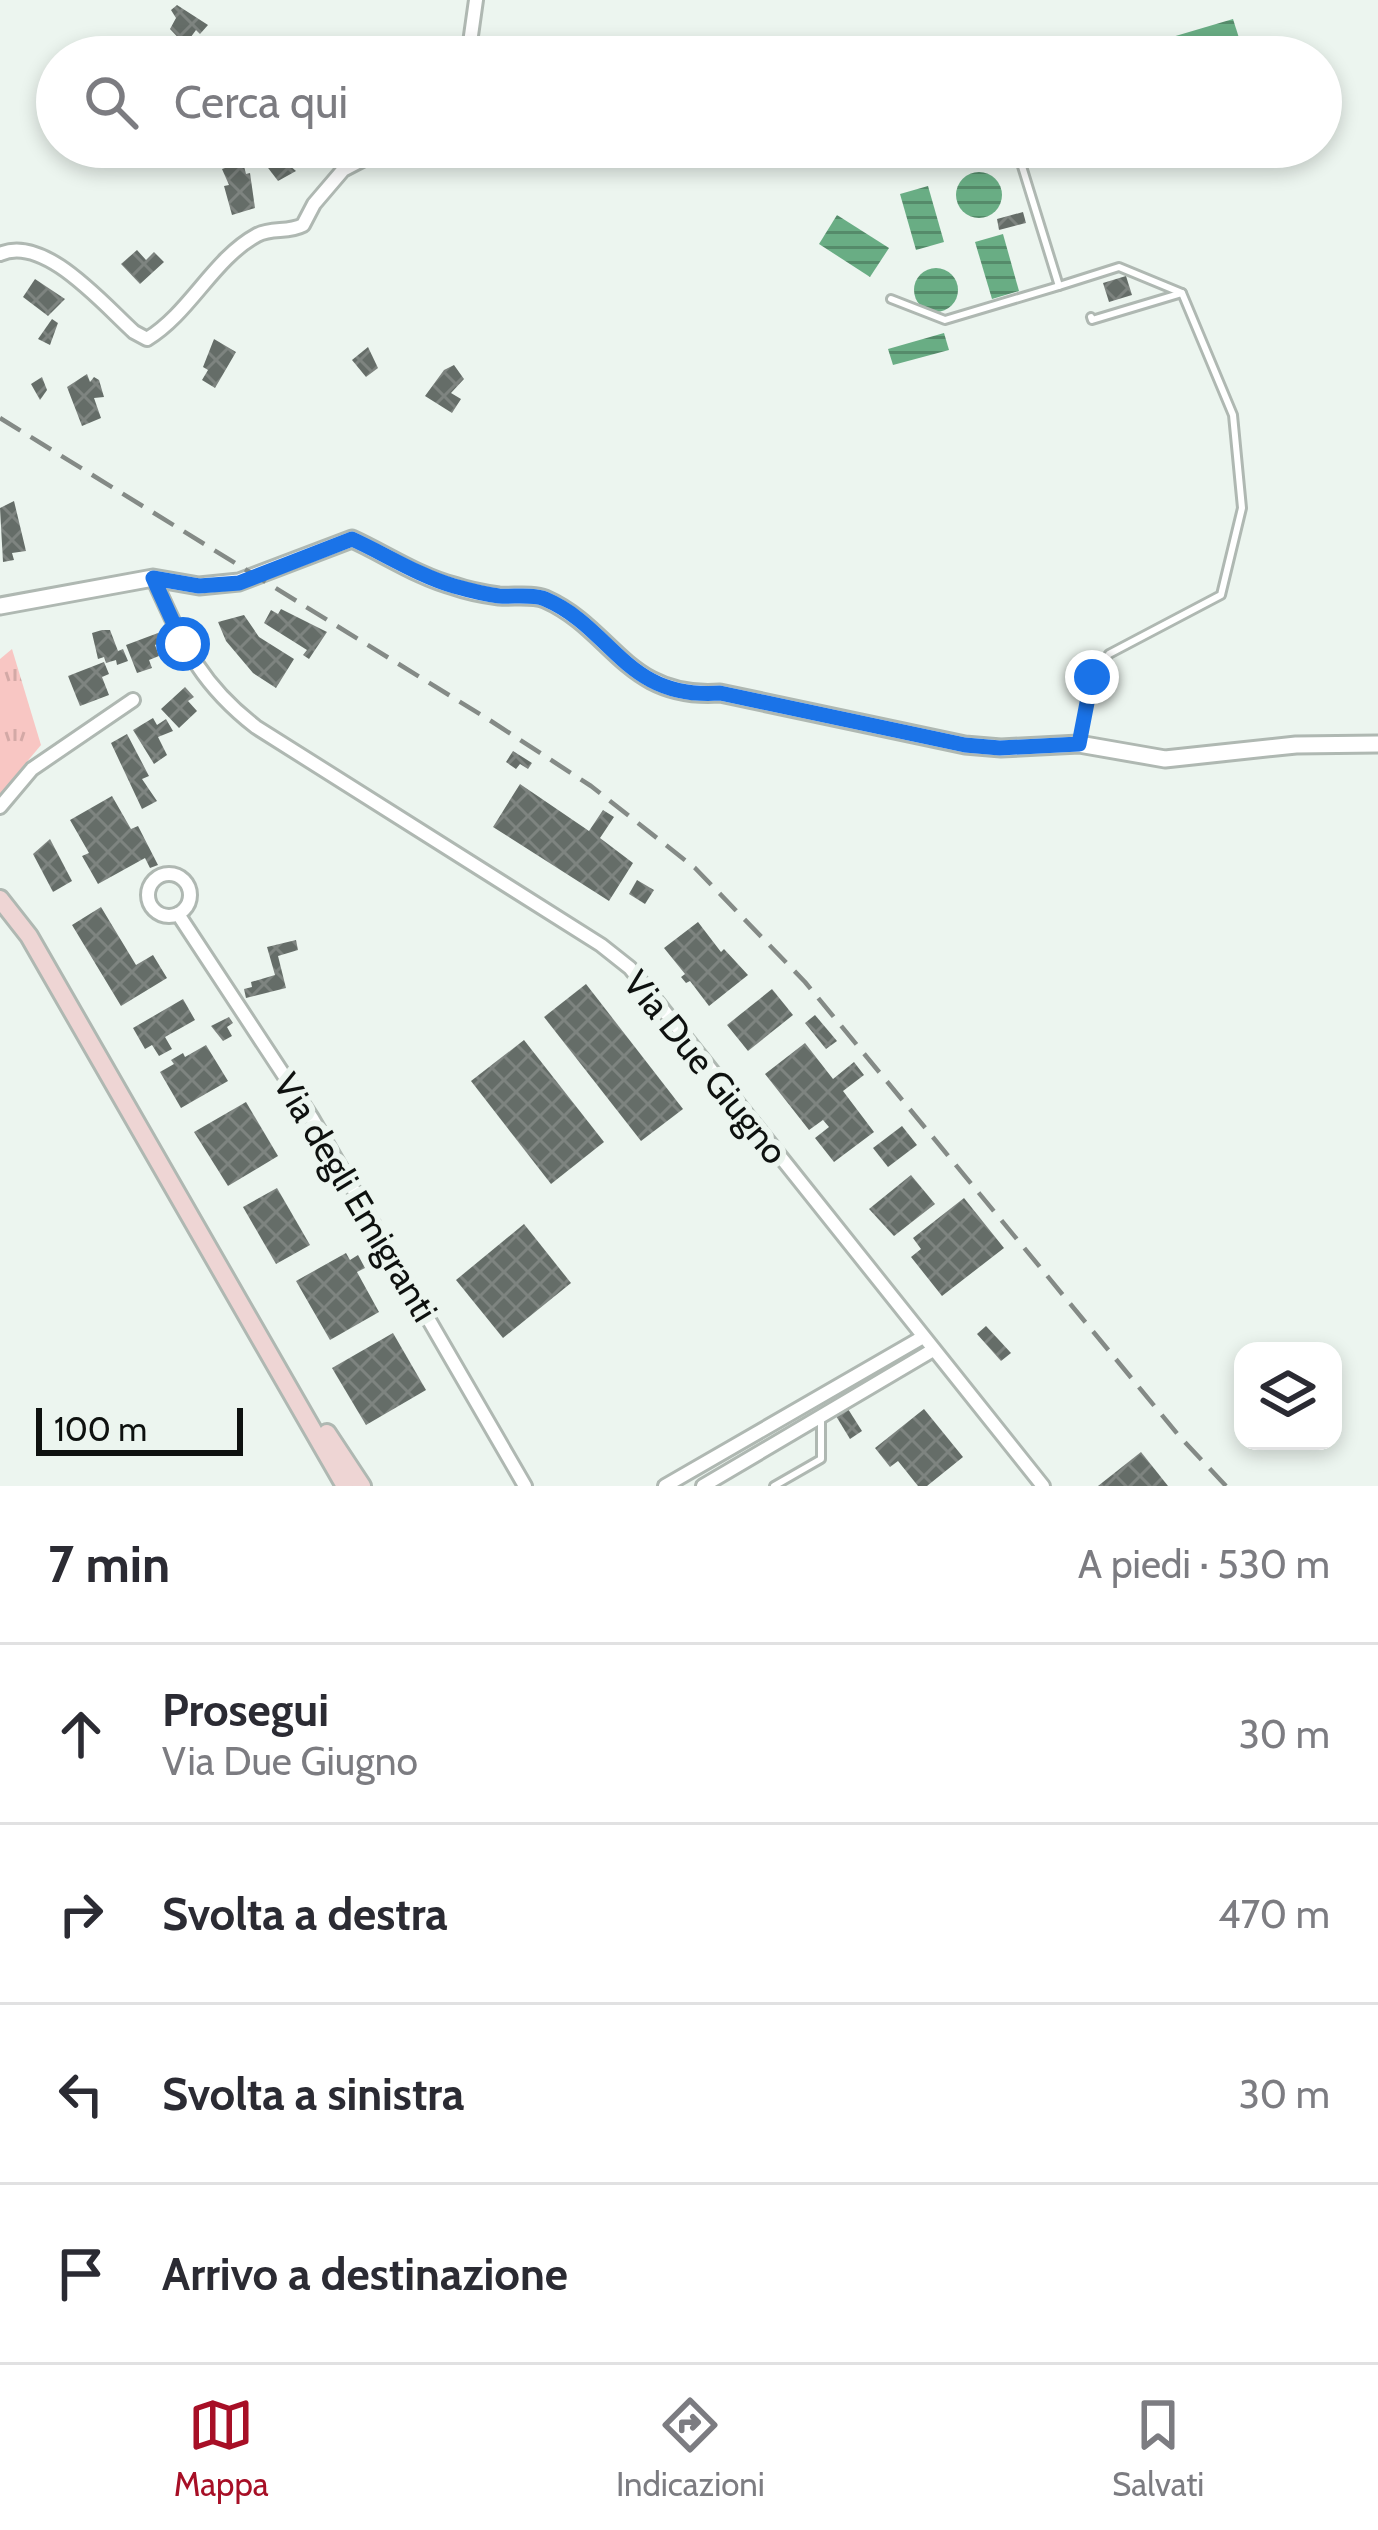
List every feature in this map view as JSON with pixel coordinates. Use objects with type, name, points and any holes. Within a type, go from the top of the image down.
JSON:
[{"type":"main road","points":[[0,898],[29,936],[345,1486]]},
{"type":"main road","points":[[253,1322],[362,1486]]},
{"type":"street","points":[[471,36],[476,0]]},
{"type":"street","points":[[0,254],[16,248],[28,250],[58,265],[147,339],[163,329],[256,236],[303,225],[314,204],[347,168]]},
{"type":"street","points":[[0,606],[153,578],[199,586],[239,583],[352,539],[449,585],[493,595],[543,598],[581,624],[621,662],[663,686],[695,695],[720,693],[965,745],[1000,748],[1079,744],[1165,759],[1296,745],[1378,744]]},
{"type":"street","name":"Via Due Giugno","points":[[153,578],[183,644],[222,701],[630,968],[1043,1486]]},
{"type":"street","points":[[0,808],[32,769],[133,700]]},
{"type":"street","name":"Via degli Emigranti","points":[[178,914],[312,1118],[525,1486]]},
{"type":"street","points":[[664,1486],[922,1337]]},
{"type":"street","points":[[703,1486],[933,1350]]},
{"type":"lane","points":[[1022,168],[1059,286]]},
{"type":"lane","points":[[892,299],[944,320],[1119,267],[1182,292],[1233,415],[1241,508],[1221,595],[1109,654],[1092,677],[1079,744]]},
{"type":"lane","points":[[1091,317],[1182,292]]},
{"type":"lane","points":[[774,1486],[820,1460],[821,1416]]},
{"type":"green space","points":[[12,649],[41,745],[0,794],[0,659]]},
{"type":"shaded area","points":[[1233,19],[1238,36],[1176,36]]},
{"type":"shaded area","points":[[979,172],[995,179],[1002,195],[995,211],[979,218],[963,211],[956,195],[963,179]]},
{"type":"shaded area","points":[[928,186],[944,242],[916,250],[900,194]]},
{"type":"shaded area","points":[[837,215],[889,248],[870,277],[819,244]]},
{"type":"shaded area","points":[[1003,234],[1019,291],[992,299],[975,242]]},
{"type":"shaded area","points":[[936,268],[952,274],[958,290],[952,306],[936,312],[920,306],[914,290],[920,274]]},
{"type":"shaded area","points":[[944,333],[949,350],[893,365],[888,349]]},
{"type":"building","points":[[177,5],[208,25],[200,34],[196,30],[192,36],[177,36],[170,29],[176,18],[171,10]]},
{"type":"building","points":[[244,168],[250,173],[255,208],[232,215],[222,169]]},
{"type":"building","points":[[268,168],[296,171],[278,181]]},
{"type":"building","points":[[1023,212],[1026,223],[999,230],[997,219]]},
{"type":"building","points":[[137,250],[146,260],[154,252],[164,262],[140,284],[121,264]]},
{"type":"building","points":[[1126,276],[1132,295],[1109,302],[1103,283]]},
{"type":"building","points":[[35,279],[65,299],[48,316],[23,297]]},
{"type":"building","points":[[52,319],[58,323],[50,345],[38,339]]},
{"type":"building","points":[[214,339],[236,352],[215,388],[202,380]]},
{"type":"building","points":[[368,347],[378,368],[366,377],[352,360]]},
{"type":"building","points":[[454,365],[464,379],[451,393],[461,399],[452,413],[425,396],[444,370]]},
{"type":"building","points":[[87,374],[90,382],[94,377],[99,380],[104,397],[94,398],[101,418],[82,426],[67,387]]},
{"type":"building","points":[[42,377],[47,390],[40,400],[31,384]]},
{"type":"building","points":[[14,501],[26,551],[12,553],[14,560],[3,562],[0,508]]},
{"type":"building","points":[[281,609],[327,632],[309,659],[303,655],[307,650],[264,623],[271,610],[278,614]]},
{"type":"building","points":[[244,615],[259,637],[294,659],[276,688],[253,673],[226,641],[218,622]]},
{"type":"building","points":[[110,630],[118,651],[123,649],[128,661],[117,665],[116,660],[98,659],[92,633]]},
{"type":"building","points":[[158,633],[159,656],[149,660],[152,668],[137,673],[126,645]]},
{"type":"building","points":[[104,662],[109,674],[102,677],[109,695],[80,706],[68,676]]},
{"type":"building","points":[[185,687],[197,711],[179,728],[161,709]]},
{"type":"building","points":[[153,718],[157,725],[166,719],[173,731],[158,737],[167,755],[154,764],[133,730]]},
{"type":"building","points":[[127,734],[149,776],[142,779],[157,801],[142,809],[111,743]]},
{"type":"building","points":[[513,751],[532,763],[528,769],[520,764],[516,769],[506,762]]},
{"type":"building","points":[[520,784],[589,831],[603,810],[614,817],[600,838],[633,863],[609,901],[493,827]]},
{"type":"building","points":[[112,796],[131,829],[138,826],[158,865],[150,868],[145,858],[98,884],[82,856],[89,853],[70,820]]},
{"type":"building","points":[[50,839],[72,881],[53,892],[33,854]]},
{"type":"building","points":[[637,880],[654,890],[645,904],[629,894]]},
{"type":"building","points":[[101,907],[136,965],[153,955],[167,978],[121,1006],[72,925]]},
{"type":"building","points":[[698,922],[721,952],[724,949],[748,975],[709,1006],[690,981],[681,977],[685,974],[664,948]]},
{"type":"building","points":[[296,940],[298,950],[278,956],[286,988],[246,998],[244,989],[252,987],[251,982],[275,975],[267,947]]},
{"type":"building","points":[[586,984],[683,1109],[641,1141],[544,1017]]},
{"type":"building","points":[[772,989],[793,1015],[748,1051],[727,1025]]},
{"type":"building","points":[[183,999],[195,1020],[165,1037],[172,1049],[159,1056],[152,1045],[145,1049],[133,1028]]},
{"type":"building","points":[[815,1015],[837,1041],[826,1049],[805,1023]]},
{"type":"building","points":[[229,1017],[232,1036],[223,1041],[211,1026]]},
{"type":"building","points":[[524,1040],[604,1142],[551,1184],[471,1081]]},
{"type":"building","points":[[805,1043],[833,1079],[854,1062],[864,1075],[843,1091],[874,1132],[834,1162],[815,1138],[829,1127],[823,1120],[809,1130],[765,1074]]},
{"type":"building","points":[[206,1045],[228,1081],[181,1108],[160,1072],[174,1064],[171,1060]]},
{"type":"building","points":[[246,1102],[278,1156],[228,1186],[194,1132]]},
{"type":"building","points":[[902,1126],[917,1145],[888,1167],[873,1148]]},
{"type":"building","points":[[911,1175],[935,1204],[894,1236],[869,1209]]},
{"type":"building","points":[[277,1188],[310,1245],[276,1264],[243,1207]]},
{"type":"building","points":[[964,1198],[1004,1248],[942,1296],[911,1257],[921,1249],[913,1238]]},
{"type":"building","points":[[524,1224],[571,1283],[503,1338],[456,1280]]},
{"type":"building","points":[[346,1253],[350,1260],[358,1255],[365,1268],[357,1272],[379,1312],[330,1340],[296,1281]]},
{"type":"building","points":[[986,1326],[1011,1353],[1001,1361],[977,1334]]},
{"type":"building","points":[[393,1333],[426,1390],[366,1425],[332,1368]]},
{"type":"building","points":[[848,1409],[862,1431],[850,1439],[836,1416]]},
{"type":"building","points":[[924,1409],[963,1457],[927,1486],[918,1486],[898,1461],[890,1467],[875,1448]]},
{"type":"building","points":[[1141,1452],[1168,1486],[1098,1486]]},
{"type":"railway","points":[[0,418],[491,721],[591,786],[695,868],[805,982],[1180,1437],[1226,1486]]},
{"type":"route","points":[[183,644],[153,578],[199,586],[239,583],[352,539],[449,585],[493,595],[543,598],[581,624],[621,662],[663,686],[695,695],[720,693],[965,745],[1000,748],[1079,744],[1092,677]]}]
